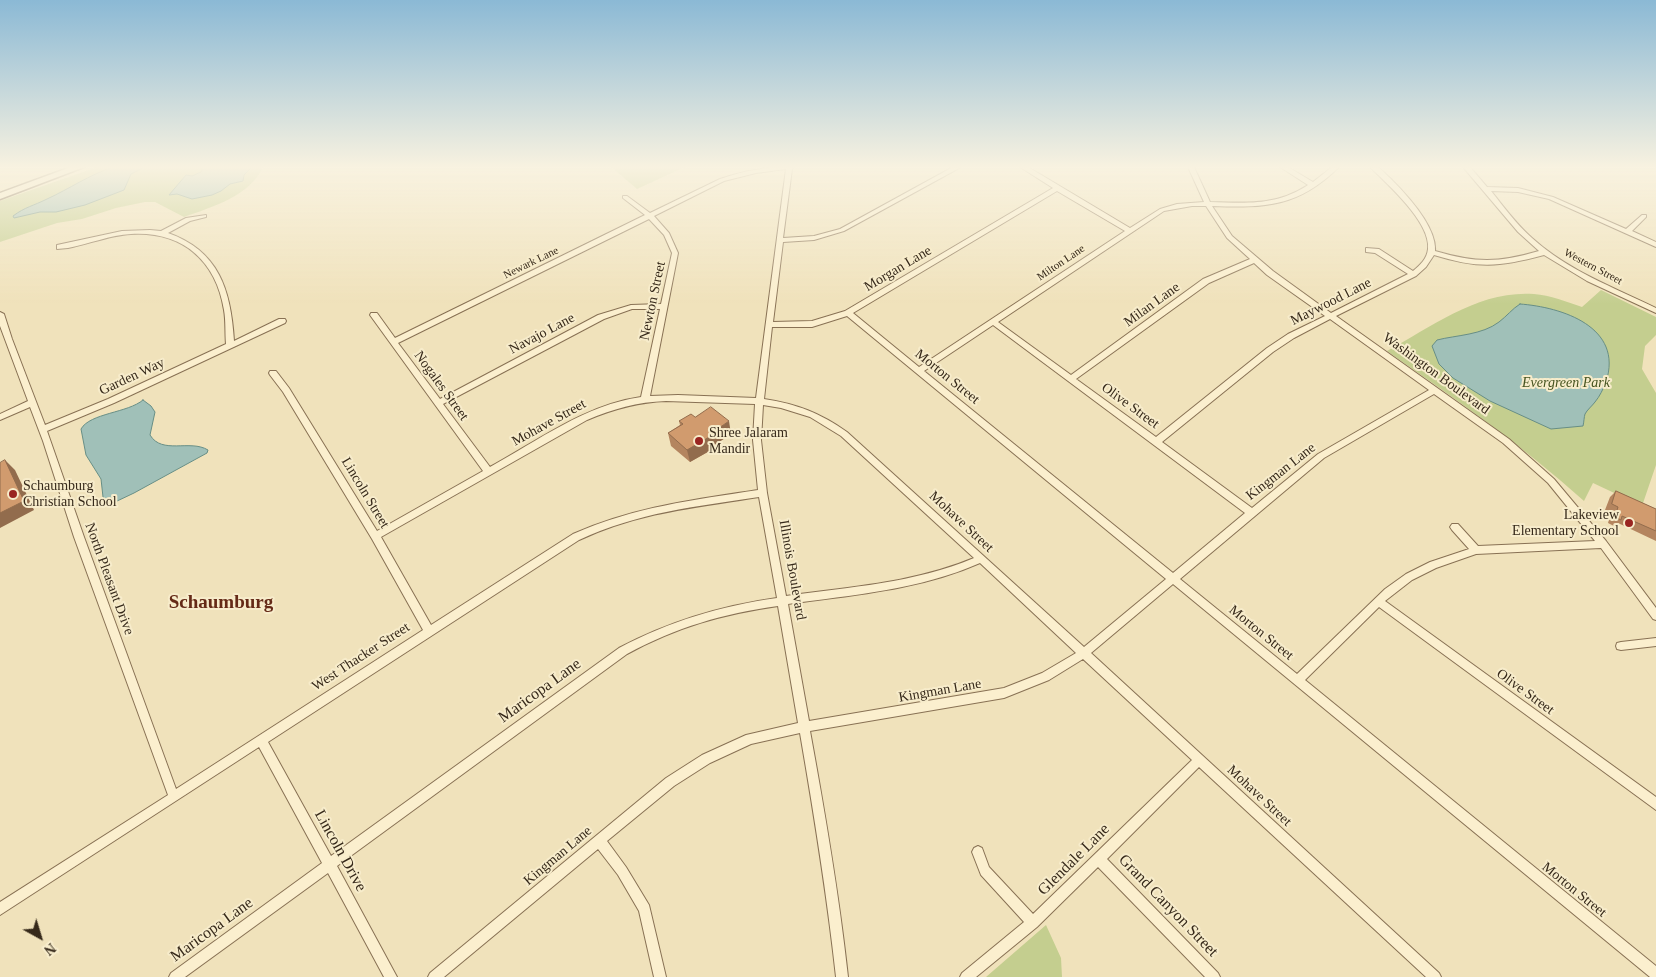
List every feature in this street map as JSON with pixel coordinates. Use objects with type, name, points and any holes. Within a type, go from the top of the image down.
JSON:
[{"type":"street","name":"Newton Street","points":[[644,213],[665,230],[671,239],[675,253],[645,399]]},
{"type":"street","name":"Newark Lane","points":[[393,342],[658,213]]},
{"type":"street","name":"Illinois Boulevard","points":[[783,213],[768,325],[757,440],[763,493],[784,602],[835,912],[842,977]]},
{"type":"street","points":[[779,240],[810,239],[842,230],[874,213]]},
{"type":"street","name":"Morgan Lane","points":[[768,325],[812,324],[848,313],[1016,213]]},
{"type":"street","points":[[1098,213],[1129,231]]},
{"type":"street","name":"Milton Lane","points":[[918,371],[1159,213]]},
{"type":"street","name":"Washington Boulevard","points":[[1213,213],[1229,237],[1254,260],[1506,441],[1551,482],[1603,544],[1656,616]]},
{"type":"street","points":[[1415,213],[1425,226],[1431,240],[1431,252],[1464,261],[1491,264],[1508,262],[1545,252]]},
{"type":"street","name":"Western Street","points":[[1505,213],[1545,252],[1577,272],[1656,311]]},
{"type":"street","points":[[1582,213],[1656,245]]},
{"type":"street","points":[[163,233],[188,219],[204,216]]},
{"type":"street","points":[[1627,232],[1644,216]]},
{"type":"street","points":[[59,247],[131,232],[163,233],[188,243],[212,267],[221,286],[227,307],[230,345]]},
{"type":"street","points":[[1368,250],[1377,252],[1413,274]]},
{"type":"street","name":"Maywood Lane","points":[[1156,442],[1270,350],[1291,336],[1330,315],[1413,274],[1426,264],[1431,252]]},
{"type":"street","name":"Milan Lane","points":[[1072,379],[1206,281],[1254,260]]},
{"type":"street","name":"Navajo Lane","points":[[438,403],[601,317],[631,307],[664,306]]},
{"type":"street","name":"Morton Street","points":[[848,313],[1656,974]]},
{"type":"street","name":"North Pleasant Drive","points":[[0,314],[174,797]]},
{"type":"street","name":"Nogales Street","points":[[374,315],[489,472]]},
{"type":"street","name":"Garden Way","points":[[43,429],[111,401],[282,321]]},
{"type":"street","name":"Olive Street","points":[[993,322],[1252,512]]},
{"type":"street","name":"Lincoln Street","points":[[273,373],[375,536],[429,631]]},
{"type":"street","name":"Kingman Lane","points":[[434,977],[670,782],[706,759],[750,739],[805,727],[1004,693],[1024,687],[1058,671],[1084,653],[1321,456],[1435,390]]},
{"type":"street","name":"Mohave Street","points":[[375,536],[579,420],[607,408],[645,399],[760,401],[797,408],[819,416],[836,427],[1435,977]]},
{"type":"street","points":[[0,417],[32,403]]},
{"type":"street","name":"West Thacker Street","points":[[0,909],[560,547],[604,524],[638,513],[763,493]]},
{"type":"street","points":[[1455,527],[1476,550]]},
{"type":"street","points":[[1298,681],[1378,601],[1397,585],[1433,565],[1476,550],[1603,544]]},
{"type":"street","name":"Maricopa Lane","points":[[175,977],[639,641],[664,628],[706,615],[923,580],[957,570],[980,559]]},
{"type":"street","name":"Olive Street","points":[[1378,601],[1656,804]]},
{"type":"street","points":[[1621,646],[1656,642]]},
{"type":"street","name":"Lincoln Drive","points":[[261,740],[391,977]]},
{"type":"street","name":"Glendale Lane","points":[[966,977],[1033,923],[1199,760]]},
{"type":"street","points":[[599,840],[630,883],[644,909],[660,977]]},
{"type":"street","points":[[978,852],[985,871],[1033,923]]},
{"type":"street","name":"Grand Canyon Street","points":[[1098,858],[1214,977]]},
{"type":"green space","points":[[0,213],[102,213],[82,219],[57,223],[0,242]]},
{"type":"green space","points":[[175,213],[196,213],[184,217]]},
{"type":"green space","name":"Evergreen Park","points":[[1601,290],[1656,317],[1656,335],[1645,346],[1642,369],[1656,393],[1656,465],[1642,506],[1593,483],[1584,501],[1561,480],[1512,442],[1387,351],[1457,312],[1494,298],[1514,294],[1534,294],[1552,297],[1582,307]]},
{"type":"green space","points":[[1046,925],[1061,958],[1062,977],[986,977]]},
{"type":"water","points":[[18,213],[37,213],[14,218],[13,216]]},
{"type":"water","points":[[1520,304],[1570,315],[1598,334],[1606,347],[1609,363],[1606,382],[1598,397],[1585,414],[1583,426],[1551,429],[1490,401],[1453,378],[1439,364],[1432,346],[1437,340],[1485,330],[1499,322]]},
{"type":"water","points":[[143,400],[155,412],[150,435],[155,441],[169,446],[201,447],[208,450],[207,453],[134,493],[115,502],[107,501],[103,497],[101,479],[86,455],[81,429],[92,420],[128,408]]},
{"type":"building","points":[[711,407],[729,421],[709,435],[711,436],[687,450],[668,433],[683,424],[679,421],[691,414],[695,417]]},
{"type":"building","points":[[5,460],[24,501],[0,513],[0,463]]},
{"type":"building","points":[[1616,491],[1656,509],[1656,531],[1622,516],[1621,520],[1615,517],[1618,507],[1612,504]]},
{"type":"place","name":"Shree Jalaram Mandir","points":[[699,441]]},
{"type":"place","name":"Schaumburg Christian School","points":[[13,494]]},
{"type":"place","name":"Lakeview Elementary School","points":[[1629,523]]},
{"type":"district","name":"Schaumburg","points":[[221,603]]}]
